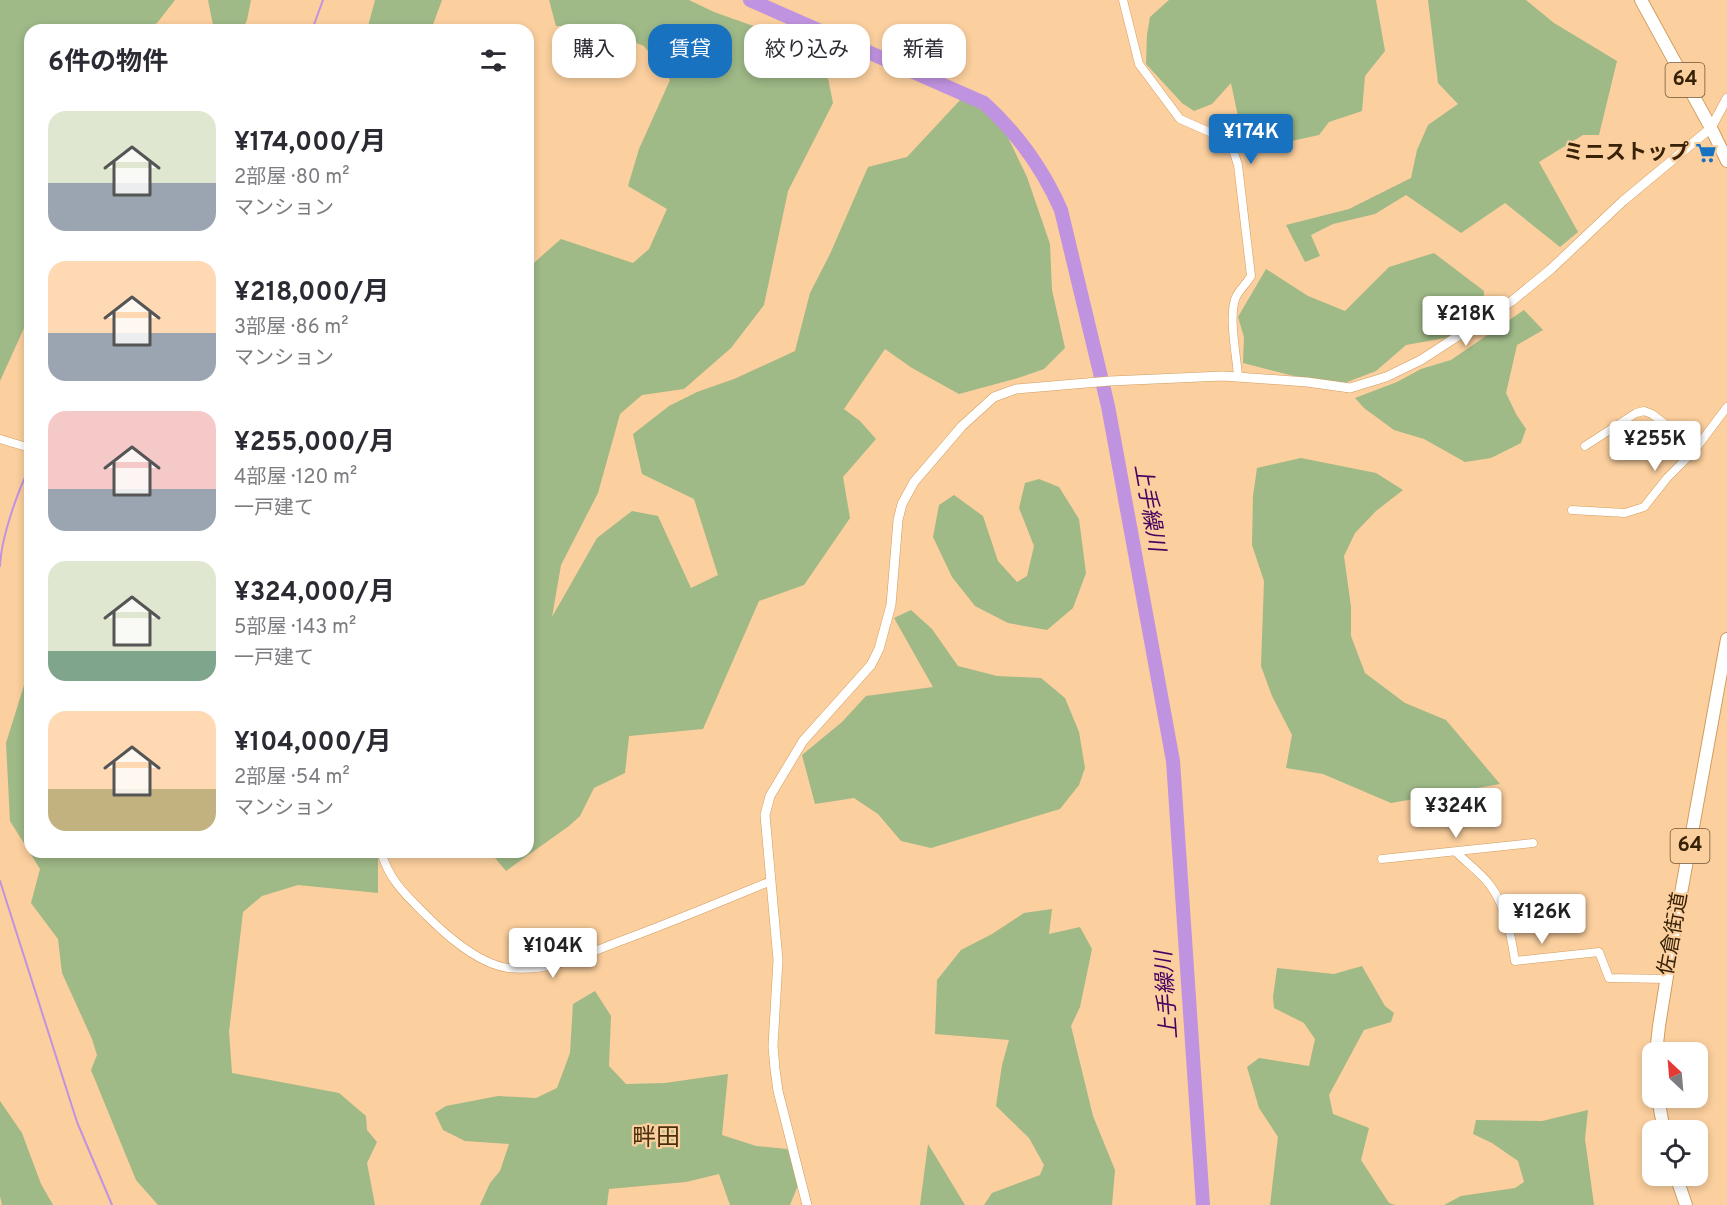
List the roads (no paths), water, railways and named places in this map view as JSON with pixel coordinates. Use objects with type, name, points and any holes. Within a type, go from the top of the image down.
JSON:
[{"type":"main road","name":"64","points":[[1641,0],[1727,161]]},
{"type":"main road","name":"佐倉街道","points":[[1658,1042],[1727,639]]},
{"type":"main road","points":[[1679,1186],[1686,1205]]},
{"type":"street","points":[[1123,0],[1139,64],[1179,119],[1230,141],[1235,151],[1251,276],[1237,295],[1233,310],[1238,377]]},
{"type":"street","points":[[807,1205],[778,1091],[775,1069],[778,960],[765,815],[777,783],[803,741],[872,665],[879,649],[891,605],[898,520],[914,482],[962,426],[994,397],[1016,389],[1110,381],[1238,377],[1350,388],[1386,377],[1421,360],[1512,301],[1551,269],[1623,201],[1711,128],[1727,98]]},
{"type":"street","points":[[1572,510],[1625,513],[1644,507],[1667,478],[1696,448],[1727,407]]},
{"type":"street","points":[[1585,446],[1636,413],[1644,411],[1652,414],[1696,448]]},
{"type":"street","points":[[0,439],[24,446]]},
{"type":"street","points":[[1382,859],[1533,843]]},
{"type":"street","points":[[1456,852],[1489,884],[1499,901],[1510,931],[1515,961],[1599,952],[1609,978],[1667,979]]},
{"type":"street","points":[[383,858],[387,872],[395,884],[434,923],[476,956],[493,965],[509,968],[551,966],[655,928],[771,880]]},
{"type":"waterway","points":[[314,24],[323,0]]},
{"type":"waterway","name":"上手繰川","points":[[750,0],[984,103],[1028,152],[1061,210],[1108,406],[1173,761],[1203,1205]]},
{"type":"waterway","points":[[0,566],[10,516],[24,480]]},
{"type":"waterway","points":[[0,881],[77,1122],[112,1205]]},
{"type":"place","name":"ミニストップ","points":[[1706,153]]},
{"type":"district","name":"畔田","points":[[656,1139]]}]
